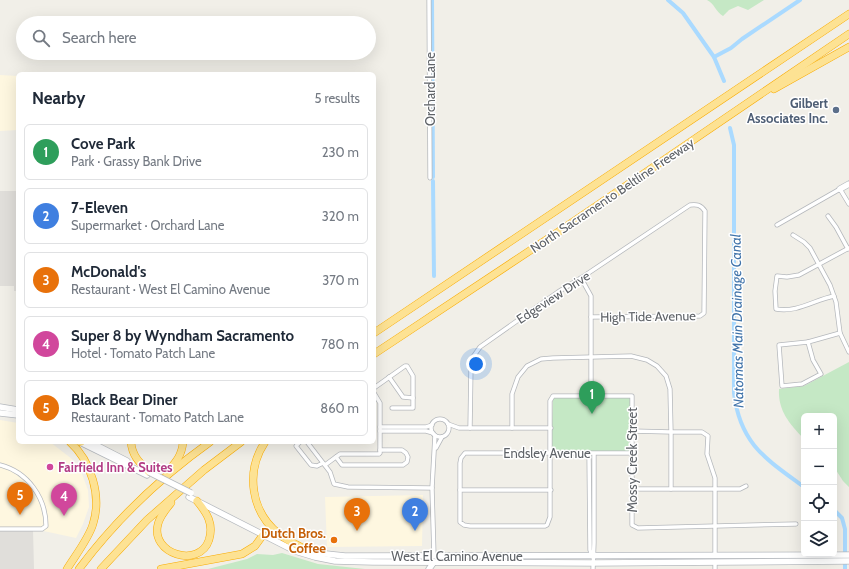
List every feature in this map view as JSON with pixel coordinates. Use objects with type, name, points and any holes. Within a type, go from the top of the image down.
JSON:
[{"type":"highway","points":[[787,56],[849,9]]},
{"type":"highway","name":"North Sacramento Beltline Freeway","points":[[376,331],[849,14]]},
{"type":"highway","name":"North Sacramento Beltline Freeway","points":[[376,353],[558,232],[849,34]]},
{"type":"highway","points":[[732,113],[849,47]]},
{"type":"highway","points":[[67,569],[94,523],[96,509],[95,492],[88,468],[78,451],[72,444]]},
{"type":"highway","points":[[131,444],[131,449],[135,458],[148,474]]},
{"type":"highway","points":[[79,569],[107,535],[151,490],[179,458],[183,449],[183,444]]},
{"type":"highway","points":[[151,490],[208,444]]},
{"type":"highway","points":[[101,569],[146,520],[209,466],[238,444]]},
{"type":"highway","points":[[264,444],[257,457],[253,474],[253,490],[258,509],[280,535],[307,550]]},
{"type":"highway","points":[[176,494],[159,520],[157,531],[159,540],[163,546],[178,556],[197,554],[205,547],[209,538],[211,527],[210,520],[206,511],[197,501]]},
{"type":"highway","points":[[161,569],[242,554],[255,546],[264,533]]},
{"type":"main road","points":[[840,189],[849,184]]},
{"type":"main road","points":[[0,407],[16,410]]},
{"type":"main road","points":[[0,413],[16,415]]},
{"type":"main road","name":"West El Camino Avenue","points":[[84,444],[190,495],[264,533],[295,551],[335,561],[593,566],[831,558],[849,555]]},
{"type":"main road","name":"West El Camino Avenue","points":[[94,444],[148,474]]},
{"type":"main road","name":"West El Camino Avenue","points":[[190,495],[197,501],[264,533],[307,550],[324,554],[345,556],[715,556],[831,558],[849,561]]},
{"type":"main road","points":[[434,556],[434,562],[437,569]]},
{"type":"main road","points":[[429,569],[434,562]]},
{"type":"street","name":"Orchard Lane","points":[[429,0],[430,178]]},
{"type":"street","points":[[777,225],[840,189],[849,204]]},
{"type":"street","name":"Edgeview Drive","points":[[470,428],[471,366],[476,351],[480,346],[690,205],[696,204],[702,207],[705,212],[704,313]]},
{"type":"street","points":[[828,216],[849,249],[799,275],[787,277],[777,276],[775,291],[776,309],[781,310],[804,307],[834,296]]},
{"type":"street","points":[[793,235],[806,244],[830,285],[834,296],[840,333],[849,352]]},
{"type":"street","points":[[551,490],[460,490],[460,522],[464,525],[548,525],[550,517],[551,490],[550,401],[553,396],[591,395],[591,296],[582,278]]},
{"type":"street","name":"High Tide Avenue","points":[[591,316],[700,316],[704,313]]},
{"type":"street","points":[[808,342],[813,360],[821,374],[802,384],[782,386],[779,345],[808,342],[840,333]]},
{"type":"street","points":[[512,428],[512,394],[518,377],[527,366],[541,359],[591,356],[631,356],[647,360],[657,366],[666,376],[670,388],[671,489]]},
{"type":"street","points":[[376,387],[407,366],[413,376],[413,408],[392,408]]},
{"type":"street","points":[[389,377],[403,397],[413,398]]},
{"type":"street","name":"Mossy Creek Street","points":[[591,395],[632,396],[632,525],[638,528],[715,526]]},
{"type":"street","points":[[298,444],[296,446],[311,465],[317,466],[324,464],[340,454],[379,454],[380,403],[376,396]]},
{"type":"street","points":[[380,429],[426,427],[432,425],[436,421],[441,420],[459,428],[551,428]]},
{"type":"street","points":[[448,424],[448,433]]},
{"type":"street","points":[[432,425],[434,434],[432,488],[434,556]]},
{"type":"street","points":[[434,451],[442,437],[459,428]]},
{"type":"street","points":[[380,429],[426,431],[442,437]]},
{"type":"street","points":[[632,431],[702,432],[706,433],[708,436],[707,454],[715,478],[715,556]]},
{"type":"street","points":[[309,444],[332,475],[334,484],[348,487],[432,488]]},
{"type":"street","points":[[336,457],[342,465],[403,465],[407,462],[408,457],[406,452],[402,450],[380,450]]},
{"type":"street","name":"Endsley Avenue","points":[[460,490],[460,463],[461,458],[465,453],[632,453]]},
{"type":"street","points":[[592,454],[590,550],[593,566]]},
{"type":"street","points":[[0,465],[19,473],[35,488],[44,508],[46,522],[46,526],[42,529],[0,530]]},
{"type":"street","points":[[632,489],[715,490],[740,489],[746,486]]},
{"type":"street","points":[[715,526],[796,524]]},
{"type":"street","points":[[715,562],[715,569]]},
{"type":"shaded area","points":[[0,75],[16,76],[16,130],[0,131]]},
{"type":"shaded area","points":[[0,191],[16,191],[16,291],[14,291],[14,286],[0,286]]},
{"type":"shaded area","points":[[0,420],[16,423],[16,444],[53,444],[72,459],[82,474],[88,490],[89,507],[76,538],[39,530],[0,531]]},
{"type":"shaded area","points":[[423,495],[422,546],[327,547],[325,497]]},
{"type":"shaded area","points":[[33,530],[34,569],[0,569],[0,531]]},
{"type":"green space","points":[[707,0],[764,0],[748,10],[738,6],[729,10],[723,16]]},
{"type":"green space","points":[[849,362],[849,487],[837,472],[837,413],[801,413],[801,436],[789,422],[780,404],[779,389],[804,386]]},
{"type":"green space","points":[[553,396],[632,396],[632,453],[551,453]]},
{"type":"green space","points":[[282,553],[318,564],[365,569],[208,569],[247,559],[257,554],[273,555]]},
{"type":"waterway","points":[[432,0],[433,177]]},
{"type":"waterway","points":[[668,0],[683,13],[714,57],[724,81]]},
{"type":"waterway","points":[[714,57],[731,48],[800,0]]},
{"type":"waterway","name":"Natomas Main Drainage Canal","points":[[730,128],[734,145],[734,393],[737,411],[742,425],[757,449],[778,468],[801,485]]},
{"type":"waterway","points":[[433,181],[434,276]]},
{"type":"waterway","name":"Natomas Main Drainage Canal","points":[[837,513],[842,518],[845,529],[845,569]]},
{"type":"place","name":"Gilbert Associates Inc.","points":[[836,110]]},
{"type":"place","name":"Cove Park","points":[[592,414]]},
{"type":"place","name":"Fairfield Inn & Suites","points":[[50,467]]},
{"type":"place","name":"Black Bear Diner","points":[[20,515]]},
{"type":"place","name":"Super 8 by Wyndham Sacramento","points":[[64,516]]},
{"type":"place","name":"McDonald's","points":[[357,531]]},
{"type":"place","name":"7-Eleven","points":[[415,531]]},
{"type":"place","name":"Dutch Bros. Coffee","points":[[334,540]]}]
